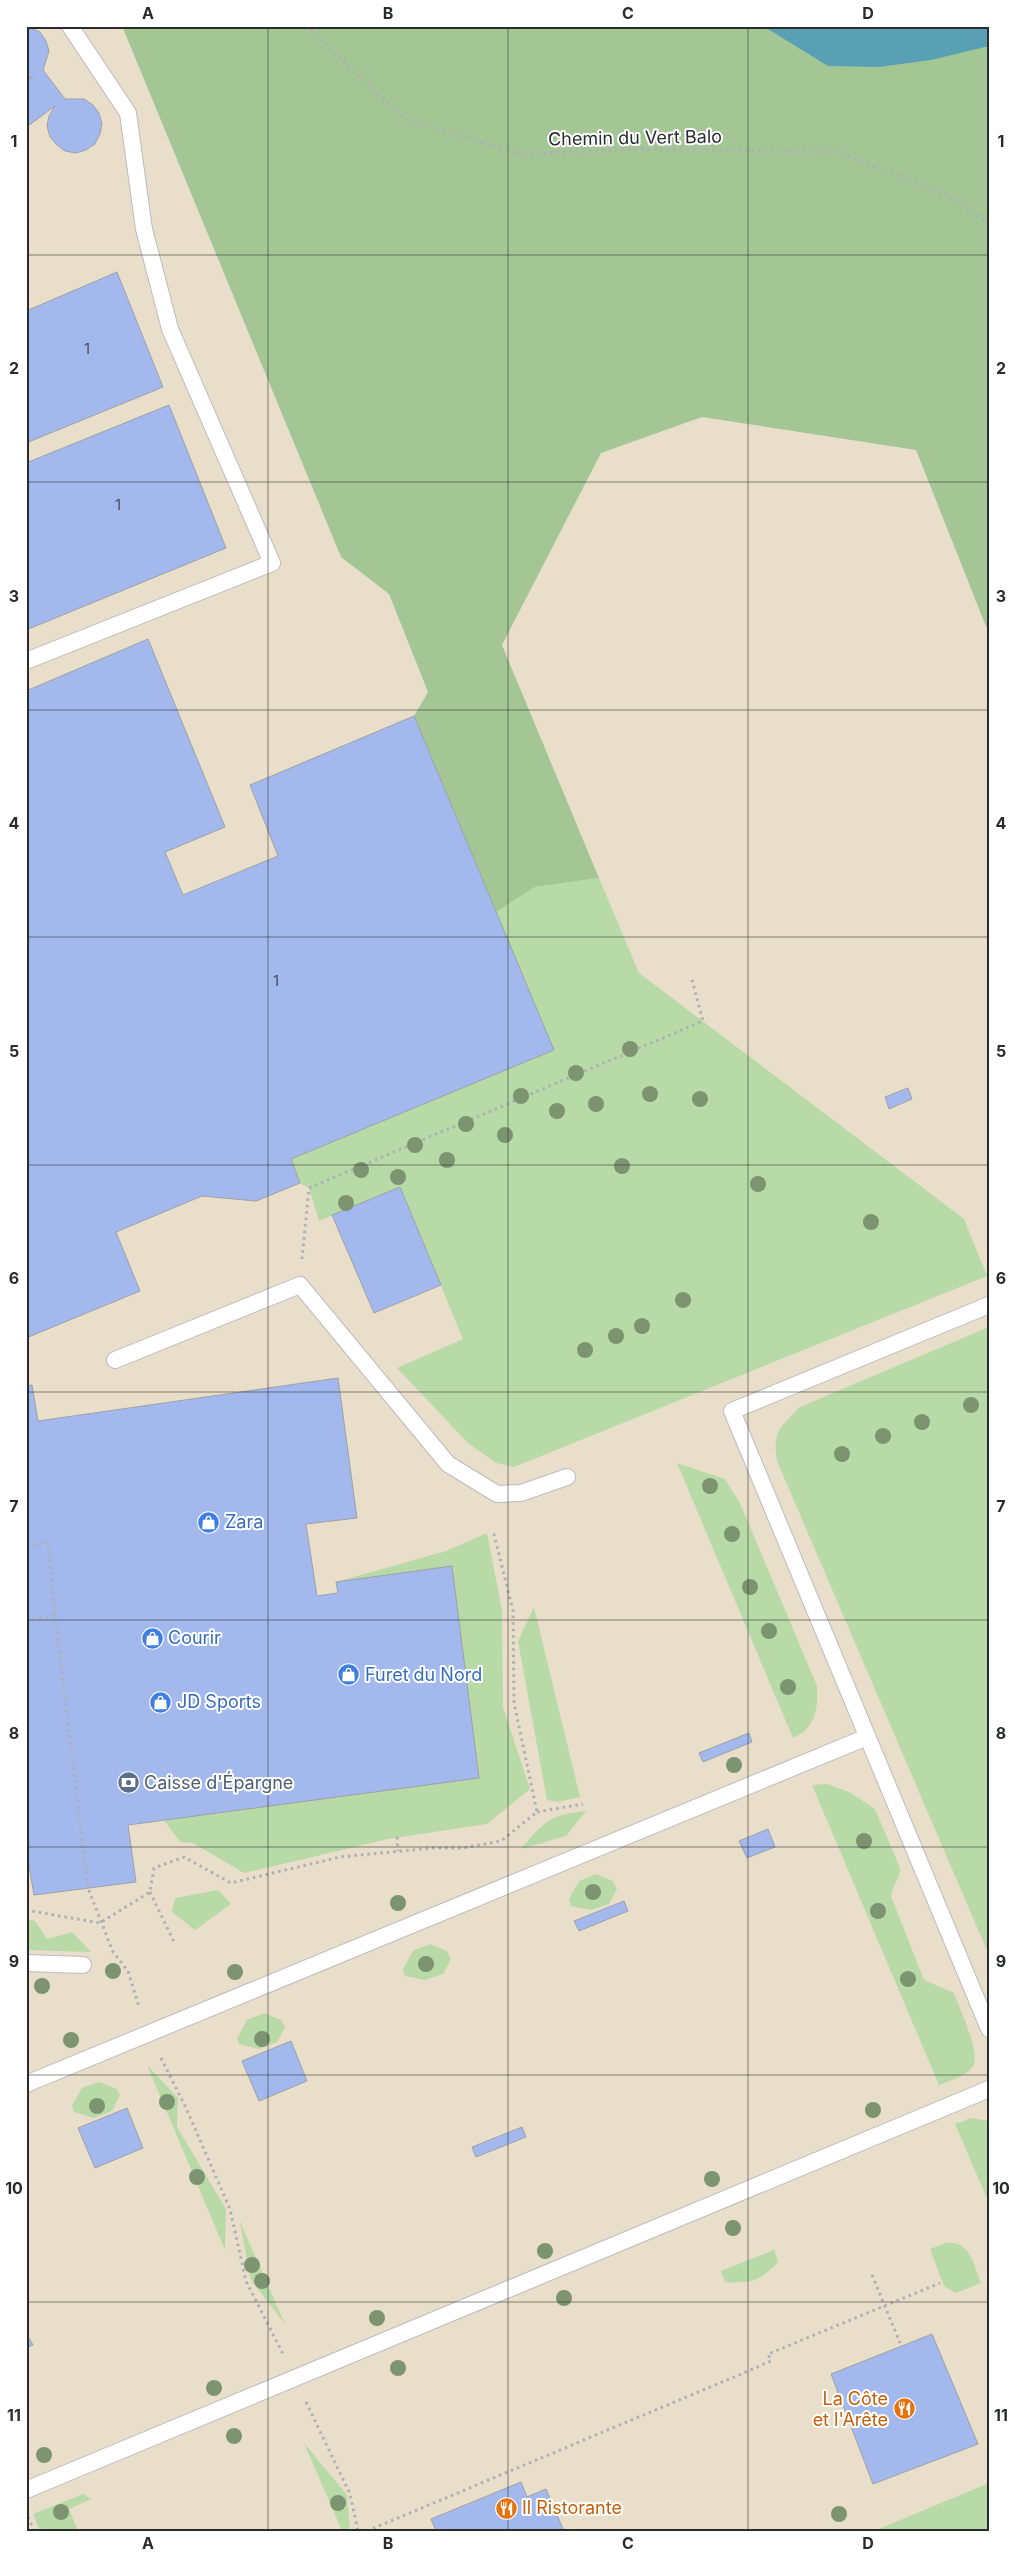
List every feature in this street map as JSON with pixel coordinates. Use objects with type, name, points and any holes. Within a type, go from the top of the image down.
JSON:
[{"type":"lane","points":[[26,661],[272,563],[170,329],[144,229],[128,113],[70,26]]},
{"type":"lane","points":[[115,1360],[300,1285],[448,1464],[497,1494],[521,1493],[567,1477]]},
{"type":"lane","points":[[989,1305],[732,1411],[989,2029]]},
{"type":"lane","points":[[26,2084],[867,1737]]},
{"type":"lane","points":[[26,1963],[83,1965]]},
{"type":"lane","points":[[26,2490],[989,2089]]},
{"type":"path","name":"Chemin du Vert Balo","points":[[306,26],[405,119],[521,154],[637,149],[838,152],[949,196],[989,224]]},
{"type":"path","points":[[300,1285],[309,1188],[703,1021],[692,980]]},
{"type":"path","points":[[493,1530],[513,1611],[514,1703],[537,1812]]},
{"type":"path","points":[[26,1546],[48,1543],[88,1888],[100,1923],[113,1952],[128,1970],[148,2033],[186,2108],[230,2209],[246,2281],[350,2494],[358,2531]]},
{"type":"path","points":[[26,1620],[56,1616]]},
{"type":"path","points":[[174,1944],[150,1892],[154,1868],[184,1857],[231,1884],[340,1857],[433,1848],[463,1848],[501,1841],[537,1812],[583,1804]]},
{"type":"path","points":[[397,1838],[398,1851]]},
{"type":"path","points":[[26,1910],[100,1923],[150,1892]]},
{"type":"path","points":[[872,2275],[900,2343]]},
{"type":"path","points":[[367,2531],[746,2372],[771,2361],[768,2354],[940,2283]]},
{"type":"path","points":[[26,2511],[34,2531]]},
{"type":"shaded area","points":[[26,26],[122,26],[341,557],[389,594],[428,692],[496,912],[535,887],[599,878],[501,645],[600,453],[702,417],[916,450],[989,634],[989,2531],[26,2531]]},
{"type":"green space","points":[[122,26],[989,26],[989,634],[916,450],[702,417],[601,453],[502,645],[599,878],[535,887],[496,912],[414,716],[428,692],[389,594],[341,557]]},
{"type":"green space","points":[[599,878],[639,973],[964,1219],[987,1276],[514,1467],[496,1463],[468,1443],[397,1368],[463,1339],[400,1187],[319,1221],[309,1188],[300,1183],[291,1159],[554,1050],[496,912],[535,887]]},
{"type":"green space","points":[[989,1327],[989,1955],[777,1461],[776,1443],[777,1436],[783,1425],[800,1407]]},
{"type":"green space","points":[[677,1463],[725,1479],[740,1503],[817,1686],[817,1702],[814,1717],[807,1729],[793,1738]]},
{"type":"green space","points":[[487,1533],[502,1610],[503,1707],[530,1789],[487,1824],[388,1839],[244,1873],[193,1843],[180,1842],[164,1820],[452,1566],[336,1582],[446,1551]]},
{"type":"green space","points":[[534,1607],[580,1797],[558,1802],[547,1800],[518,1641]]},
{"type":"green space","points":[[827,1784],[849,1792],[875,1809],[900,1868],[891,1896],[924,1980],[954,1993],[972,2041],[975,2059],[973,2066],[967,2073],[958,2078],[939,2085],[812,1785]]},
{"type":"green space","points":[[586,1811],[566,1836],[521,1849],[549,1821],[556,1817]]},
{"type":"green space","points":[[596,1874],[613,1881],[617,1889],[609,1904],[591,1910],[571,1906],[569,1899],[579,1881]]},
{"type":"green space","points":[[218,1890],[231,1904],[195,1930],[172,1912],[175,1898]]},
{"type":"green space","points":[[26,1919],[35,1921],[47,1939],[72,1932],[91,1952],[26,1950]]},
{"type":"green space","points":[[430,1944],[447,1951],[451,1959],[443,1974],[425,1980],[405,1976],[403,1969],[413,1951]]},
{"type":"green space","points":[[264,2013],[281,2020],[285,2027],[277,2042],[259,2049],[239,2044],[237,2038],[247,2020]]},
{"type":"green space","points":[[147,2065],[178,2098],[177,2127],[226,2209],[225,2250]]},
{"type":"green space","points":[[99,2082],[117,2089],[120,2095],[112,2111],[94,2118],[74,2112],[72,2106],[82,2088]]},
{"type":"green space","points":[[972,2118],[989,2121],[989,2203],[955,2124]]},
{"type":"green space","points":[[240,2222],[285,2324],[251,2280]]},
{"type":"green space","points":[[946,2243],[961,2245],[966,2250],[970,2255],[981,2283],[956,2293],[944,2286],[930,2249]]},
{"type":"green space","points":[[774,2250],[778,2262],[760,2277],[749,2282],[725,2282],[721,2271]]},
{"type":"green space","points":[[304,2443],[347,2495],[350,2531],[342,2531]]},
{"type":"green space","points":[[989,2483],[989,2531],[874,2531]]},
{"type":"green space","points":[[83,2494],[91,2499],[69,2509],[78,2531],[40,2531],[33,2514]]},
{"type":"water","points":[[763,26],[989,26],[989,46],[931,60],[879,67],[828,66]]},
{"type":"building","points":[[26,26],[40,32],[46,41],[49,51],[43,70],[65,99],[84,99],[93,105],[99,113],[102,124],[100,134],[95,144],[86,150],[76,153],[65,151],[50,137],[47,126],[49,116],[55,106],[28,126],[26,123],[26,81],[33,77],[26,78]]},
{"type":"building","points":[[117,272],[163,387],[26,443],[26,311]]},
{"type":"building","points":[[169,405],[226,548],[26,630],[26,463]]},
{"type":"building","points":[[148,639],[225,827],[165,852],[183,895],[278,856],[250,785],[414,716],[554,1050],[291,1159],[300,1183],[256,1201],[202,1196],[116,1232],[140,1291],[26,1338],[26,691]]},
{"type":"building","points":[[908,1088],[912,1099],[889,1109],[885,1097]]},
{"type":"building","points":[[400,1187],[441,1285],[374,1313],[332,1215]]},
{"type":"building","points":[[338,1378],[357,1518],[306,1524],[317,1596],[338,1593],[336,1582],[452,1566],[479,1778],[128,1825],[136,1882],[34,1895],[26,1849],[26,1386],[32,1385],[38,1421]]},
{"type":"building","points":[[749,1733],[752,1742],[703,1762],[699,1753]]},
{"type":"building","points":[[768,1829],[775,1847],[747,1858],[739,1841]]},
{"type":"building","points":[[624,1901],[628,1911],[579,1931],[574,1921]]},
{"type":"building","points":[[291,2041],[307,2081],[259,2101],[242,2061]]},
{"type":"building","points":[[127,2108],[143,2148],[95,2168],[78,2128]]},
{"type":"building","points":[[522,2127],[526,2137],[476,2157],[472,2147]]},
{"type":"building","points":[[26,2333],[33,2345],[26,2348]]},
{"type":"building","name":"La Côte et l'Arête","points":[[932,2334],[978,2444],[873,2484],[831,2374]]},
{"type":"building","name":"Il Ristorante","points":[[521,2482],[527,2497],[546,2489],[564,2531],[436,2531],[431,2519]]},
{"type":"place","name":"Zara","points":[[209,1522]]},
{"type":"place","name":"Courir","points":[[152,1638]]},
{"type":"place","name":"Furet du Nord","points":[[349,1675]]},
{"type":"place","name":"JD Sports","points":[[161,1702]]},
{"type":"place","name":"Caisse d'Épargne","points":[[128,1783]]},
{"type":"place","name":"La Côte et l'Arête","points":[[904,2409]]},
{"type":"place","name":"Il Ristorante","points":[[506,2508]]}]
